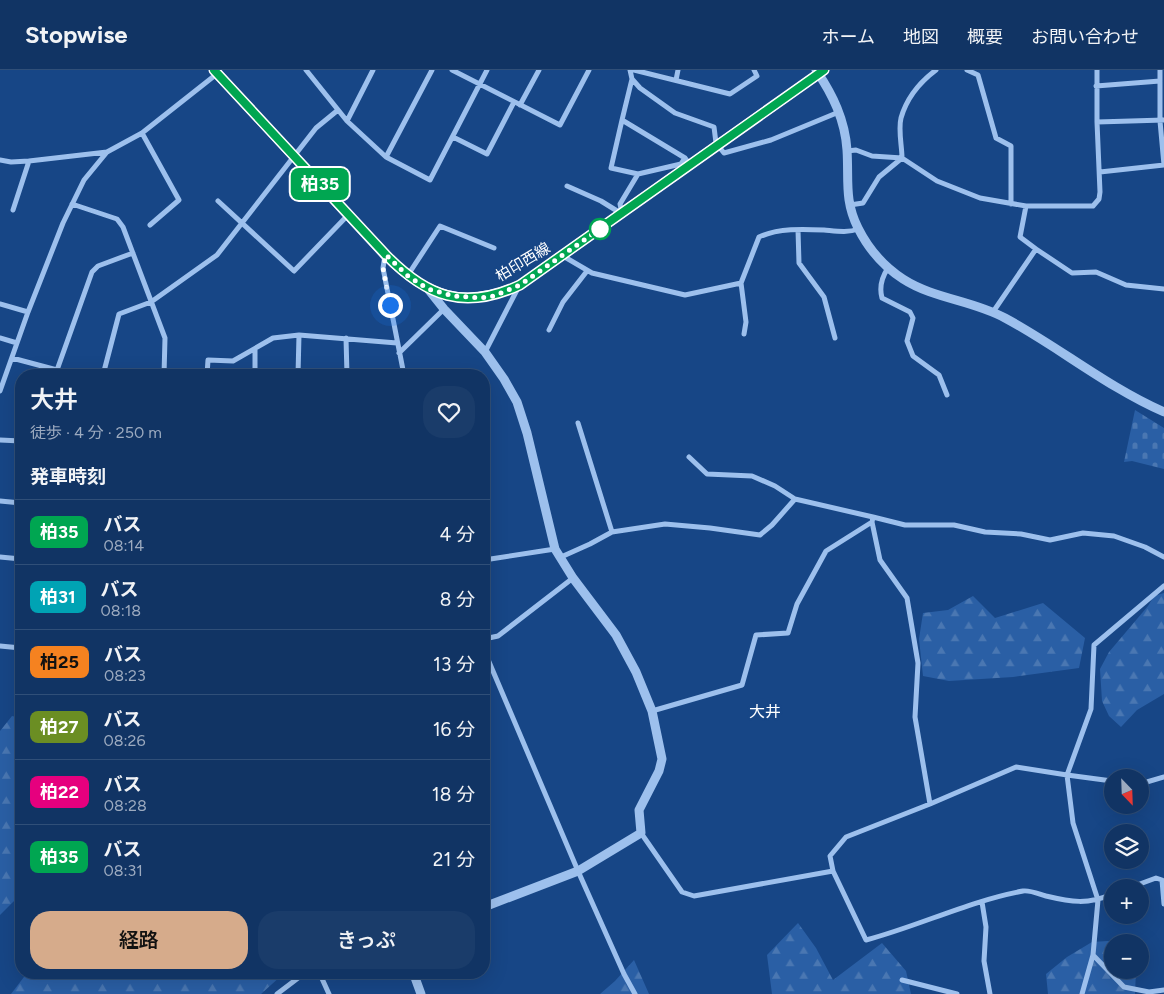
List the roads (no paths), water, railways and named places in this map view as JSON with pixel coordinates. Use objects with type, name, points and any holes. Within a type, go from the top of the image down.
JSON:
[{"type":"main road","name":"柏印西線","points":[[217,71],[386,255],[408,276],[428,289],[454,296],[481,298],[494,296],[520,285],[622,214],[688,162],[718,146],[820,71]]},
{"type":"street","points":[[306,70],[312,73],[347,121],[386,157],[430,180],[487,70]]},
{"type":"street","points":[[347,121],[373,70]]},
{"type":"street","points":[[386,157],[432,70]]},
{"type":"street","points":[[452,70],[560,125],[589,70]]},
{"type":"street","points":[[520,106],[539,70]]},
{"type":"street","points":[[630,70],[632,80],[612,168],[638,174],[688,162]]},
{"type":"street","points":[[634,70],[730,94],[757,76],[754,70]]},
{"type":"street","points":[[676,80],[678,70]]},
{"type":"street","points":[[902,158],[901,119],[912,94],[924,79],[936,70]]},
{"type":"street","points":[[967,70],[978,75],[996,138],[1011,146],[1011,204]]},
{"type":"street","points":[[847,151],[856,150],[872,156],[902,158],[954,189],[980,198],[1026,206],[1087,208],[1093,206],[1099,198],[1100,172],[1096,70]]},
{"type":"street","points":[[1100,172],[1164,165],[1160,70]]},
{"type":"street","points":[[0,160],[11,162],[29,161],[107,152],[142,133],[217,71]]},
{"type":"street","points":[[820,71],[839,112],[847,151],[846,180],[850,205],[859,229],[873,252],[888,268],[917,287],[993,312],[1022,327],[1144,404],[1164,412]]},
{"type":"street","points":[[632,80],[675,114],[714,127],[716,143],[724,153],[772,140],[839,112]]},
{"type":"street","points":[[1096,86],[1160,82]]},
{"type":"street","points":[[453,137],[487,154],[514,102]]},
{"type":"street","points":[[105,369],[119,314],[150,302],[217,255],[316,128],[338,110]]},
{"type":"street","points":[[622,120],[688,162]]},
{"type":"street","points":[[1097,122],[1162,120]]},
{"type":"street","points":[[142,133],[179,200],[150,225]]},
{"type":"street","points":[[0,389],[28,312],[72,204],[84,180],[107,152]]},
{"type":"street","points":[[850,205],[863,203],[879,177],[902,158]]},
{"type":"street","points":[[13,210],[29,161]]},
{"type":"street","points":[[622,214],[620,204],[638,174]]},
{"type":"street","points":[[567,186],[601,201],[622,214]]},
{"type":"street","points":[[218,201],[294,271],[348,214]]},
{"type":"street","points":[[72,204],[117,219],[123,227],[165,338],[164,369]]},
{"type":"street","points":[[1026,206],[1020,237],[1072,273],[1096,272],[1126,285],[1164,289]]},
{"type":"street","points":[[408,276],[440,226],[494,248]]},
{"type":"street","points":[[744,334],[746,322],[741,283],[759,237],[770,232],[798,230],[850,232],[859,229]]},
{"type":"street","points":[[798,230],[799,263],[824,297],[835,338]]},
{"type":"street","points":[[993,312],[1036,248]]},
{"type":"street","points":[[57,369],[92,272],[98,266],[133,253]]},
{"type":"street","points":[[386,255],[383,268],[403,369]]},
{"type":"street","points":[[562,256],[592,274],[686,295],[741,283]]},
{"type":"street","points":[[888,268],[880,290],[882,298],[910,312],[914,318],[907,341],[913,356],[939,375],[948,395]]},
{"type":"street","points":[[548,330],[563,302],[587,270]]},
{"type":"street","points":[[485,352],[520,285]]},
{"type":"street","points":[[428,289],[444,309],[485,352],[517,402],[527,433],[554,549],[573,578],[616,634],[636,672],[652,711],[662,759],[659,771],[639,810],[641,833],[682,892],[689,896],[694,896],[833,871]]},
{"type":"street","points":[[0,304],[28,312]]},
{"type":"street","points":[[399,353],[444,309]]},
{"type":"street","points":[[207,369],[208,360],[233,361],[273,338],[299,335],[397,343]]},
{"type":"street","points":[[298,369],[299,335]]},
{"type":"street","points":[[0,338],[17,343]]},
{"type":"street","points":[[346,338],[347,369]]},
{"type":"street","points":[[255,349],[255,369]]},
{"type":"street","points":[[12,358],[53,369]]},
{"type":"street","points":[[578,423],[612,532]]},
{"type":"street","points":[[0,440],[15,441]]},
{"type":"street","points":[[689,457],[707,474],[752,476],[774,486],[794,499],[872,520],[905,525],[954,525],[985,532],[1021,534],[1050,540],[1083,533],[1114,536],[1145,547],[1164,557]]},
{"type":"street","points":[[561,557],[612,532],[666,524],[760,535],[772,525],[794,499]]},
{"type":"street","points":[[0,501],[15,502]]},
{"type":"street","points":[[652,711],[742,685],[756,635],[788,633],[798,604],[826,551],[872,520]]},
{"type":"street","points":[[872,520],[880,560],[907,598],[918,663],[915,717],[930,804]]},
{"type":"street","points":[[490,559],[554,549]]},
{"type":"street","points":[[0,557],[15,558]]},
{"type":"street","points":[[490,638],[498,636],[573,578]]},
{"type":"street","points":[[1082,994],[1093,955],[1098,900],[1074,823],[1067,775],[1090,709],[1094,645],[1164,586]]},
{"type":"street","points":[[0,646],[15,647]]},
{"type":"street","points":[[490,664],[578,871],[624,974],[635,994]]},
{"type":"street","points":[[1104,780],[1016,767],[930,804],[846,836],[830,856],[833,871],[866,940],[889,934],[955,909],[1026,891],[1071,902],[1098,900],[1104,897]]},
{"type":"street","points":[[1149,781],[1164,777]]},
{"type":"street","points":[[490,905],[578,871],[641,833]]},
{"type":"street","points":[[1149,881],[1156,878],[1162,880],[1164,904]]},
{"type":"street","points":[[982,902],[986,927],[984,961],[990,994]]},
{"type":"street","points":[[1093,955],[1124,987],[1149,992],[1164,990]]},
{"type":"street","points":[[277,994],[297,979]]},
{"type":"street","points":[[322,979],[329,994]]},
{"type":"street","points":[[416,979],[421,994]]},
{"type":"street","points":[[902,980],[956,994]]},
{"type":"district","name":"大井","points":[[765,711]]}]
